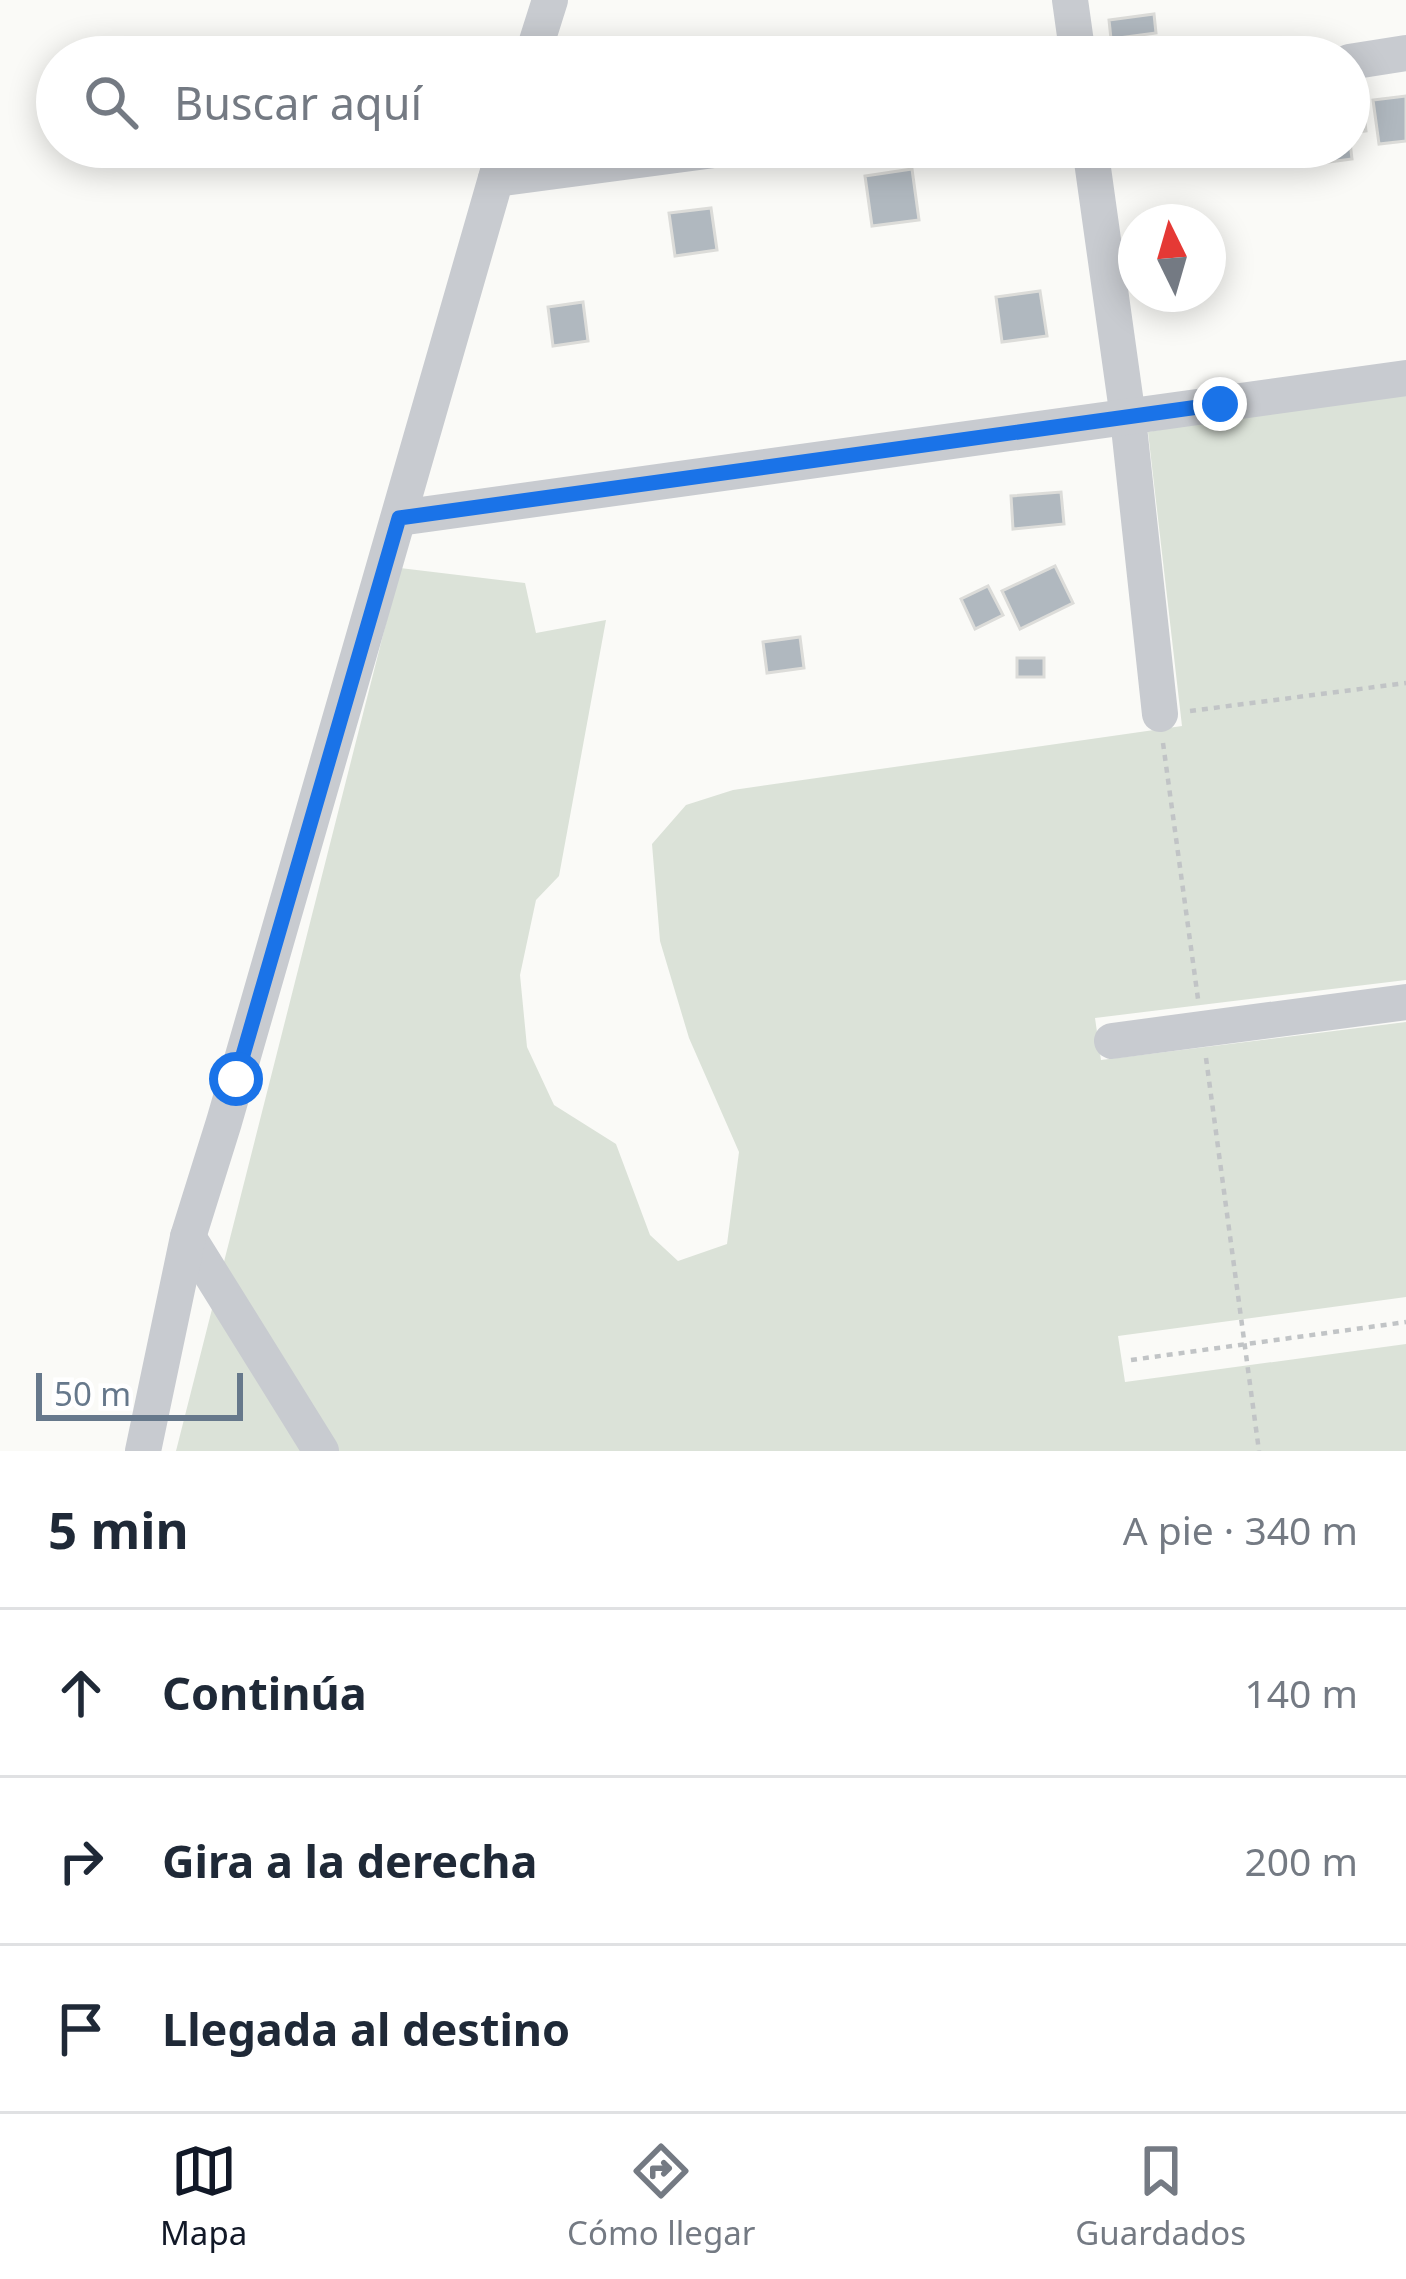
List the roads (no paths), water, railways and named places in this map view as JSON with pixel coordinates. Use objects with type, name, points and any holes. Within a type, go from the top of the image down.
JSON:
[{"type":"street","points":[[539,36],[550,0]]},
{"type":"street","points":[[1070,0],[1075,36]]},
{"type":"street","points":[[1370,59],[1406,53]]},
{"type":"street","points":[[143,1451],[188,1237],[500,168]]},
{"type":"street","points":[[1093,168],[1128,418],[1160,714]]},
{"type":"street","points":[[399,518],[1406,378]]},
{"type":"street","points":[[1112,1041],[1406,1002]]},
{"type":"street","points":[[188,1237],[321,1451]]}]
